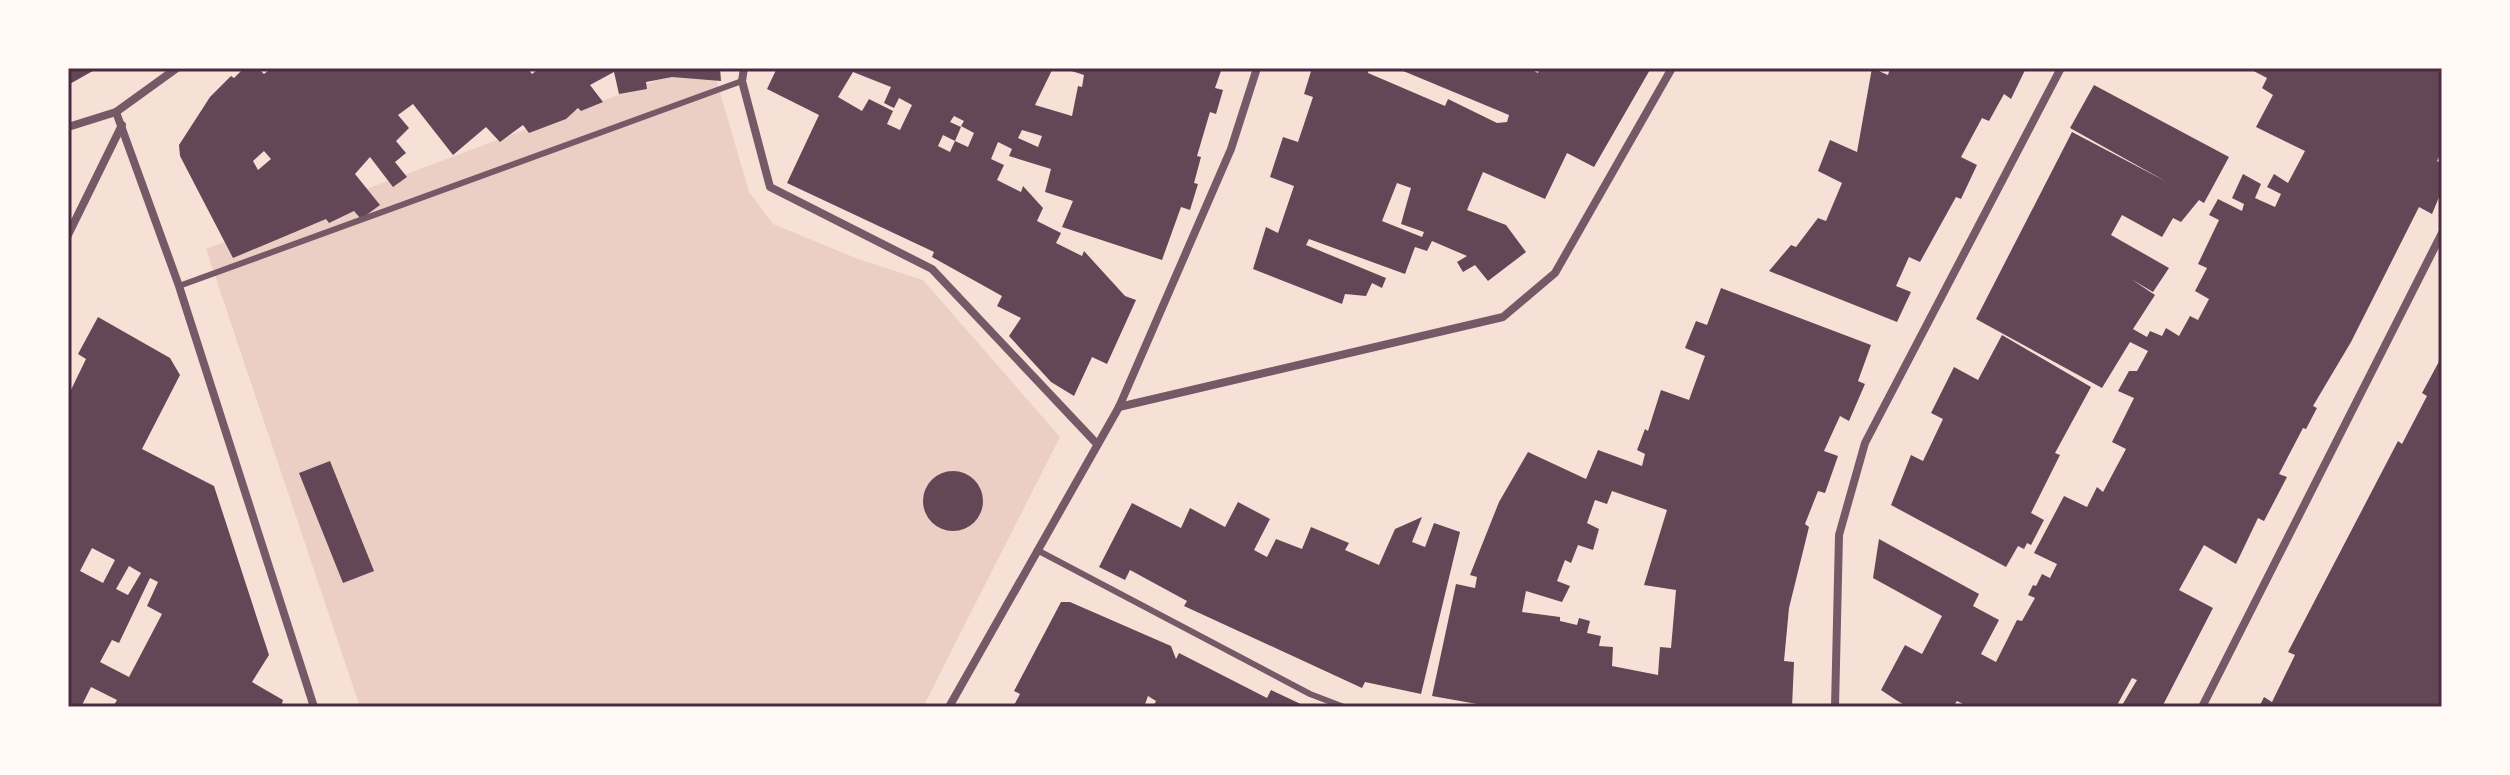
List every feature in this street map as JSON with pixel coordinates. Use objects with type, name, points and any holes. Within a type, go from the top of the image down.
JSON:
[{"type":"street","points":[[68,127],[116,112],[177,68]]},
{"type":"street","points":[[744,68],[742,81],[770,187],[932,269],[1097,444]]},
{"type":"street","points":[[949,707],[1119,407],[1231,149],[1257,68]]},
{"type":"street","points":[[1119,407],[1503,317],[1555,273],[1672,68]]},
{"type":"street","points":[[1835,707],[1839,535],[1865,443],[2061,68]]},
{"type":"street","points":[[116,112],[179,286],[314,707]]},
{"type":"street","points":[[68,235],[122,125]]},
{"type":"street","points":[[2202,707],[2442,233]]},
{"type":"lane","points":[[179,286],[742,81]]},
{"type":"lane","points":[[1037,550],[1310,694],[1344,707]]},
{"type":"shaded area","points":[[690,68],[713,68],[749,192],[773,224],[858,259],[923,280],[1060,437],[923,707],[360,707],[206,249]]},
{"type":"building","points":[[68,68],[98,68],[68,85]]},
{"type":"building","points":[[244,68],[258,68],[264,74],[272,68],[527,68],[532,74],[540,68],[720,68],[721,81],[672,77],[646,82],[647,89],[619,94],[614,72],[590,85],[603,102],[581,111],[578,108],[566,119],[529,133],[523,125],[500,142],[486,127],[453,155],[413,104],[398,115],[409,128],[396,141],[406,153],[395,162],[407,177],[393,187],[370,157],[355,174],[380,205],[361,219],[354,211],[329,223],[326,219],[233,258],[180,156],[179,145],[210,97],[231,76],[234,78]],"holes":[[[264,151],[271,159],[258,170],[253,161]]]},
{"type":"building","points":[[777,68],[1053,68],[1035,105],[1072,116],[1078,86],[1082,87],[1084,75],[1062,68],[1222,68],[1215,88],[1223,90],[1216,114],[1210,112],[1197,156],[1201,157],[1194,183],[1198,184],[1190,210],[1181,207],[1162,260],[1062,227],[1073,201],[1045,192],[1051,169],[1009,156],[1012,149],[998,142],[991,159],[1004,165],[997,180],[1021,192],[1023,186],[1043,208],[1037,221],[1061,233],[1056,243],[1082,256],[1084,251],[1125,296],[1136,300],[1107,364],[1092,357],[1074,396],[1051,382],[1009,336],[1021,318],[997,306],[1002,296],[932,257],[934,252],[787,183],[819,115],[767,89]],"holes":[[[853,72],[891,87],[884,103],[894,108],[899,98],[912,105],[900,130],[887,124],[893,111],[869,99],[862,111],[838,97]],[[954,116],[964,121],[961,126],[974,133],[968,147],[955,141],[961,127],[950,122]],[[1022,130],[1042,136],[1038,147],[1018,138]],[[943,135],[955,141],[950,152],[938,146]]]},
{"type":"building","points":[[1312,68],[1369,68],[1368,73],[1445,106],[1448,99],[1497,123],[1507,122],[1509,115],[1396,68],[1528,68],[1538,73],[1540,68],[1651,68],[1594,167],[1567,153],[1545,199],[1483,172],[1467,210],[1506,225],[1526,252],[1488,281],[1475,265],[1463,272],[1457,262],[1467,256],[1432,241],[1427,251],[1415,247],[1405,274],[1309,239],[1306,245],[1386,278],[1382,288],[1372,283],[1366,296],[1345,294],[1342,304],[1253,269],[1266,227],[1278,233],[1294,186],[1270,177],[1283,137],[1298,142],[1313,97],[1304,94]],"holes":[[[1397,183],[1411,188],[1401,224],[1424,232],[1422,237],[1382,221]]]},
{"type":"building","points":[[1872,68],[1888,75],[1890,68],[2026,68],[2011,99],[2004,94],[1989,121],[1982,118],[1961,157],[1977,165],[1961,199],[1956,197],[1920,262],[1909,257],[1896,286],[1911,292],[1897,322],[1769,271],[1791,245],[1796,247],[1818,218],[1826,221],[1842,183],[1818,171],[1830,140],[1857,152]]},
{"type":"building","points":[[2248,68],[2442,68],[2442,150],[2437,161],[2442,164],[2442,190],[2432,214],[2419,207],[2351,342],[2313,406],[2317,408],[2306,429],[2303,428],[2279,474],[2287,477],[2264,521],[2258,518],[2236,564],[2204,545],[2179,590],[2213,608],[2162,707],[2121,707],[2137,680],[2132,678],[2116,707],[1969,707],[1957,701],[1953,707],[1908,707],[1881,690],[1905,645],[1922,654],[1942,616],[1873,578],[1879,539],[1979,594],[1973,606],[1999,620],[1981,654],[1996,662],[2017,620],[2022,621],[2035,598],[2028,595],[2033,585],[2036,586],[2042,574],[2050,578],[2057,564],[2034,553],[2064,496],[2087,507],[2097,487],[2103,492],[2126,449],[2112,442],[2134,398],[2118,391],[2129,371],[2137,371],[2148,351],[2130,342],[2102,388],[1976,319],[2072,132],[2167,182],[2070,128],[2094,85],[2229,157],[2204,203],[2199,200],[2181,222],[2173,218],[2162,237],[2122,215],[2111,235],[2169,268],[2153,292],[2131,279],[2155,295],[2133,329],[2147,337],[2150,331],[2162,336],[2166,328],[2179,336],[2190,316],[2198,320],[2209,299],[2195,291],[2207,268],[2198,264],[2219,220],[2209,215],[2218,199],[2242,211],[2244,204],[2232,198],[2243,174],[2261,184],[2255,198],[2275,207],[2281,194],[2267,187],[2274,174],[2288,183],[2305,151],[2256,127],[2273,95],[2262,88],[2267,78]]},
{"type":"building","points":[[1721,288],[1871,345],[1858,381],[1865,384],[1849,421],[1840,416],[1824,451],[1838,456],[1825,493],[1818,491],[1805,524],[1809,527],[1789,608],[1784,661],[1794,662],[1792,707],[1494,707],[1432,696],[1456,584],[1475,588],[1477,577],[1470,575],[1499,502],[1528,452],[1586,479],[1598,450],[1642,466],[1645,454],[1637,450],[1645,429],[1648,431],[1661,390],[1689,400],[1705,356],[1685,348],[1696,321],[1707,325]],"holes":[[[1612,491],[1667,510],[1644,585],[1676,590],[1671,648],[1660,647],[1658,675],[1612,666],[1613,647],[1599,646],[1601,636],[1587,633],[1590,621],[1579,618],[1577,625],[1560,621],[1560,617],[1522,612],[1526,591],[1562,602],[1570,586],[1557,581],[1565,560],[1571,563],[1578,545],[1593,550],[1599,529],[1587,523],[1595,500],[1607,504]]]},
{"type":"building","points":[[98,317],[170,358],[180,375],[142,449],[214,486],[269,655],[252,682],[283,700],[281,707],[113,707],[117,700],[91,687],[81,707],[68,707],[68,396],[86,359],[78,354]],"holes":[[[92,548],[115,560],[103,583],[80,571]],[[129,566],[141,573],[128,595],[116,589]],[[150,578],[158,582],[147,606],[162,614],[129,677],[100,662],[112,640],[119,643]]]},
{"type":"building","points":[[2002,335],[2091,387],[2055,453],[2060,455],[2031,513],[2044,520],[2031,545],[2027,543],[2024,549],[2018,546],[2006,567],[1891,505],[1911,455],[1923,461],[1943,419],[1931,413],[1954,367],[1978,380]]},
{"type":"building","points":[[2442,356],[2442,707],[2259,707],[2264,697],[2272,702],[2295,655],[2288,652],[2398,441],[2402,444],[2427,396],[2422,393]]},
{"type":"building","points":[[330,461],[374,571],[343,583],[299,473]]},
{"type":"building","points":[[953,471],[964,473],[974,480],[981,490],[981,512],[974,522],[964,529],[953,531],[942,529],[932,522],[925,512],[923,501],[925,490],[932,480],[942,473]]},
{"type":"building","points":[[1238,502],[1270,519],[1254,550],[1267,557],[1276,539],[1302,549],[1311,527],[1349,543],[1345,550],[1379,565],[1395,529],[1422,517],[1412,542],[1425,547],[1434,523],[1460,532],[1421,694],[1365,682],[1362,688],[1184,606],[1187,601],[1130,570],[1125,580],[1099,567],[1132,503],[1181,528],[1190,508],[1225,527]]},
{"type":"building","points":[[1061,602],[1070,602],[1171,646],[1176,659],[1179,653],[1267,698],[1271,690],[1307,707],[1153,707],[1156,701],[1148,696],[1144,707],[1013,707],[1020,694],[1014,691]]}]
